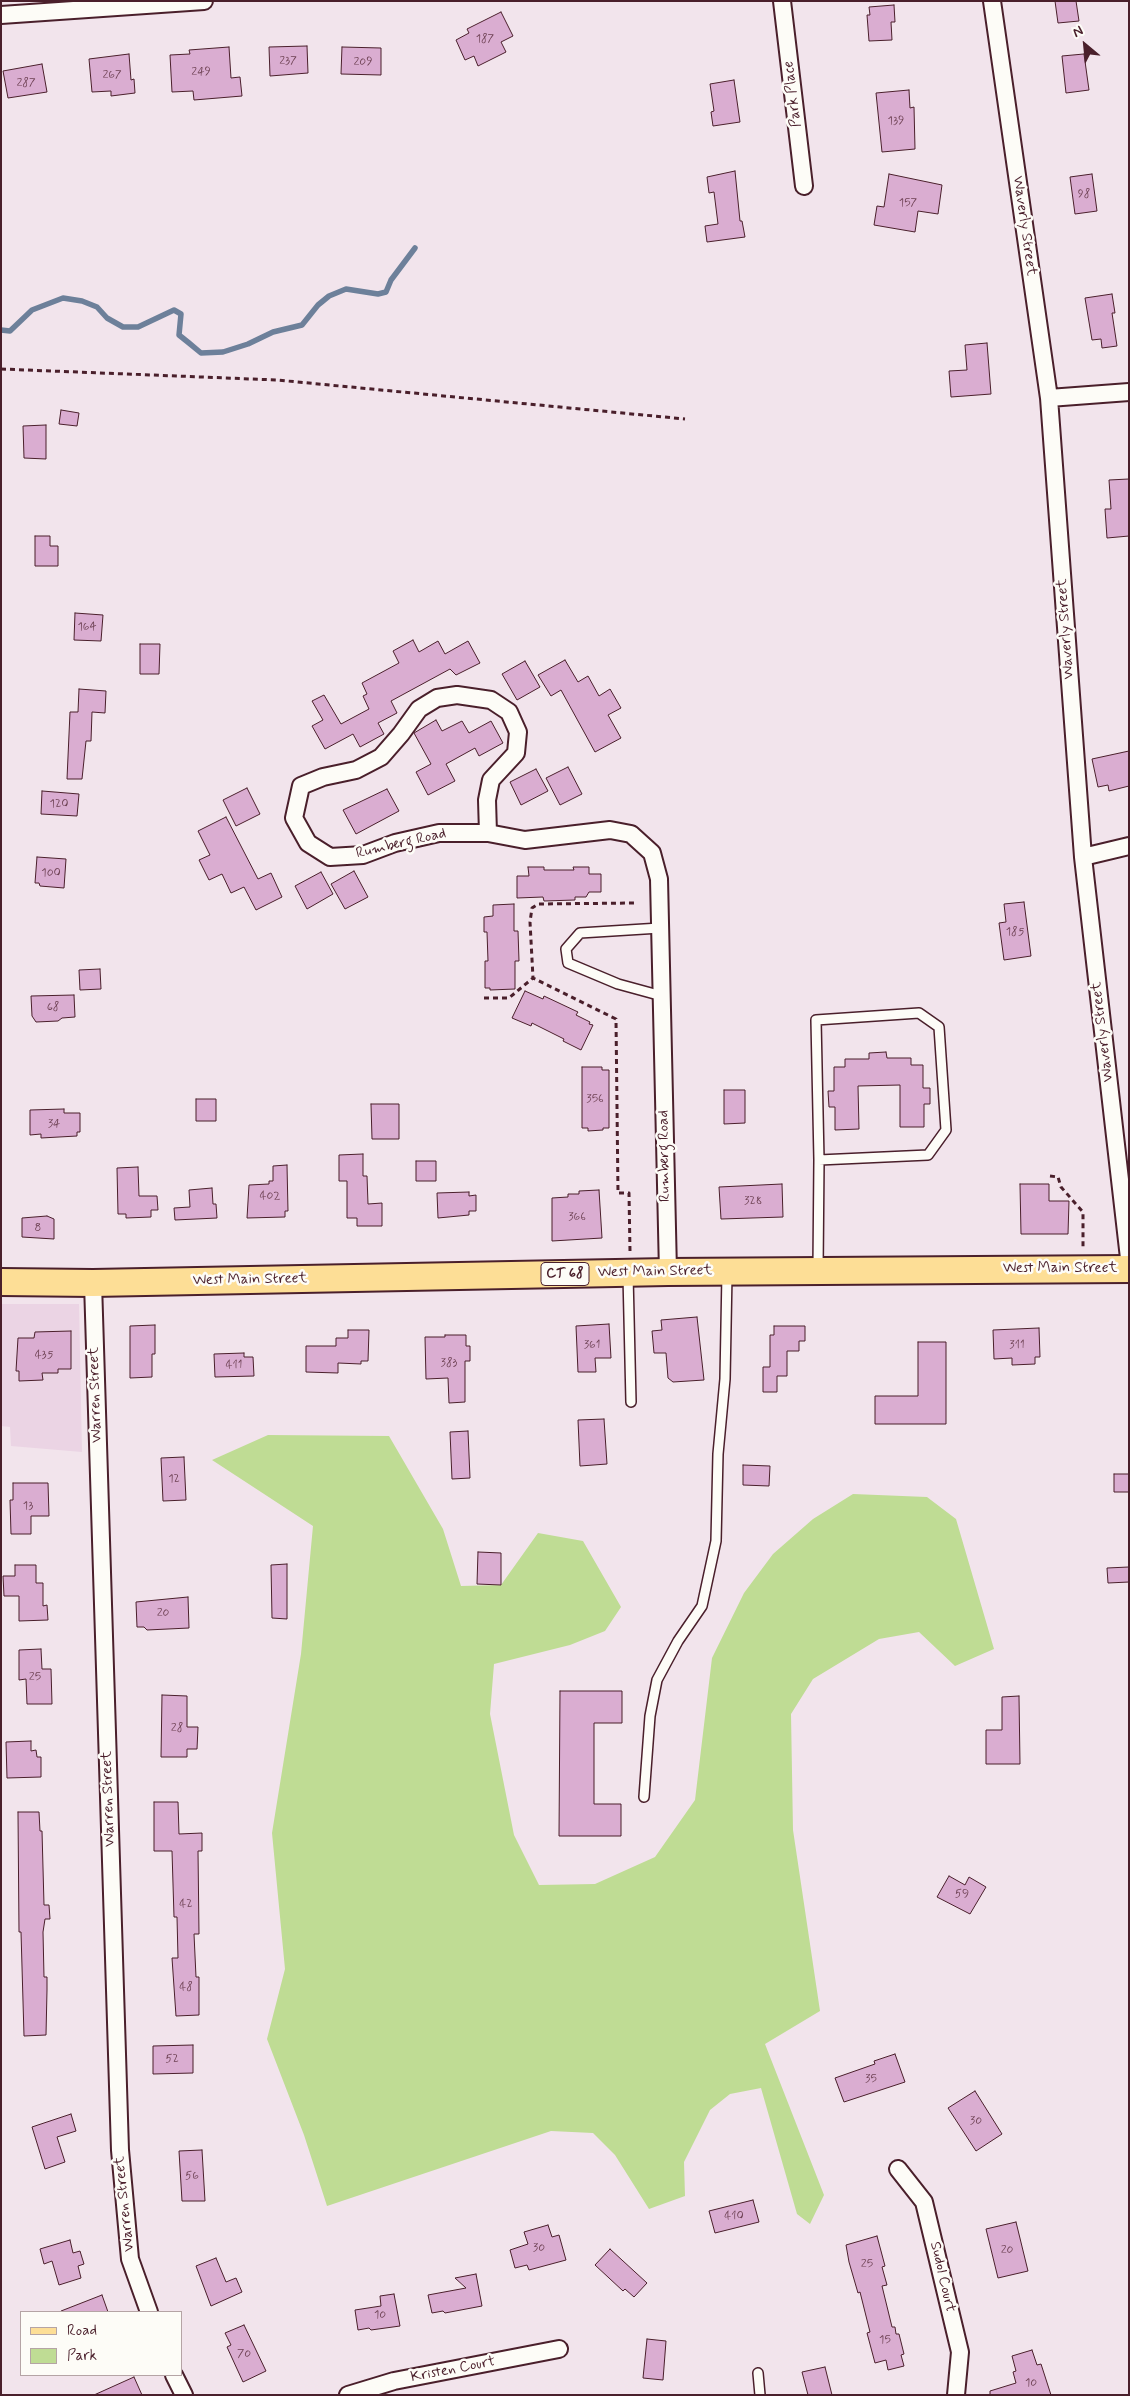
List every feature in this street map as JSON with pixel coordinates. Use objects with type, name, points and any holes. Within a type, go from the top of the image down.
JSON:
[{"type":"main road","name":"West Main Street","points":[[1,1282],[93,1283],[629,1262],[668,1272],[1129,1269]]},
{"type":"street","points":[[1,15],[204,1]]},
{"type":"street","name":"Park Place","points":[[782,1],[804,186]]},
{"type":"street","name":"Waverly Street","points":[[992,1],[1049,398],[1082,857],[1129,1258]]},
{"type":"street","points":[[1049,398],[1129,392]]},
{"type":"street","name":"Rumberg Road","points":[[488,833],[487,800],[491,780],[516,753],[518,732],[509,712],[491,700],[457,695],[437,698],[419,709],[402,734],[381,757],[356,770],[323,777],[301,786],[294,818],[308,843],[330,857],[363,855],[396,843],[439,833],[488,833],[525,840],[610,830],[631,834],[652,852],[659,879],[668,1272]]},
{"type":"street","points":[[1082,857],[1129,846]]},
{"type":"street","name":"Warren Street","points":[[93,1283],[120,2150],[130,2259],[149,2311]]},
{"type":"street","name":"Sudol Court","points":[[898,2169],[924,2202],[960,2352],[956,2395]]},
{"type":"street","name":"Kristen Court","points":[[348,2395],[394,2381],[559,2350]]},
{"type":"street","points":[[174,2376],[184,2395]]},
{"type":"lane","points":[[660,928],[580,933],[566,949],[568,962],[618,984],[662,996]]},
{"type":"lane","points":[[818,1271],[819,1160],[816,1020],[919,1013],[939,1027],[946,1130],[928,1155],[819,1160]]},
{"type":"lane","points":[[629,1262],[630,1402]]},
{"type":"lane","points":[[644,1797],[650,1716],[657,1680],[678,1641],[702,1606],[716,1541],[718,1454],[725,1379],[727,1271]]},
{"type":"lane","points":[[758,2373],[760,2395]]},
{"type":"path","points":[[1,369],[277,380],[686,419]]},
{"type":"path","points":[[533,978],[530,922],[532,908],[538,904],[634,903]]},
{"type":"path","points":[[484,998],[510,998],[533,978]]},
{"type":"path","points":[[533,978],[616,1019],[618,1193],[629,1193],[629,1262]]},
{"type":"path","points":[[1050,1176],[1058,1177],[1061,1187],[1083,1212],[1083,1249]]},
{"type":"shaded area","points":[[1,1304],[79,1304],[82,1452],[11,1446],[10,1427],[1,1426]]},
{"type":"green space","points":[[268,1435],[389,1436],[443,1529],[461,1586],[501,1585],[538,1533],[583,1541],[621,1607],[605,1631],[570,1645],[494,1664],[490,1714],[514,1835],[539,1885],[595,1884],[655,1857],[695,1800],[712,1658],[744,1593],[773,1554],[813,1519],[853,1494],[927,1497],[956,1519],[994,1649],[955,1666],[919,1632],[879,1639],[813,1679],[791,1714],[793,1830],[820,2011],[765,2044],[824,2195],[810,2224],[797,2214],[761,2088],[730,2094],[710,2110],[684,2162],[685,2196],[649,2209],[615,2155],[593,2133],[551,2131],[327,2206],[304,2135],[267,2039],[285,1969],[272,1833],[301,1654],[313,1526],[212,1460]]},
{"type":"building","points":[[1055,1],[1076,1],[1079,21],[1058,23]]},
{"type":"building","points":[[894,5],[895,22],[891,22],[892,40],[869,41],[867,15],[870,15],[869,7]]},
{"type":"building","points":[[501,12],[513,36],[501,42],[506,52],[478,66],[474,56],[465,60],[456,40],[469,33],[467,29]]},
{"type":"building","points":[[307,46],[308,73],[270,76],[269,47]]},
{"type":"building","points":[[229,47],[231,78],[240,77],[242,96],[194,100],[193,91],[172,92],[170,55],[190,54],[189,50]]},
{"type":"building","points":[[342,47],[381,48],[381,75],[341,74]]},
{"type":"building","points":[[129,54],[131,80],[134,79],[135,93],[111,96],[111,91],[92,92],[89,59]]},
{"type":"building","points":[[1084,54],[1089,90],[1066,93],[1062,56]]},
{"type":"building","points":[[42,64],[47,92],[8,98],[3,71]]},
{"type":"building","points":[[734,80],[740,122],[713,126],[711,112],[714,111],[710,84]]},
{"type":"building","points":[[909,90],[910,108],[914,107],[915,149],[882,152],[876,93]]},
{"type":"building","points":[[735,171],[740,221],[742,221],[745,237],[707,242],[705,226],[718,224],[714,192],[709,193],[707,177]]},
{"type":"building","points":[[889,174],[942,185],[938,214],[918,211],[915,232],[874,225],[877,206],[884,207]]},
{"type":"building","points":[[1092,174],[1097,211],[1075,214],[1070,177]]},
{"type":"building","points":[[1112,294],[1115,313],[1112,313],[1117,346],[1102,348],[1101,339],[1092,340],[1085,298]]},
{"type":"building","points":[[987,343],[991,394],[951,397],[949,371],[967,370],[965,345]]},
{"type":"building","points":[[61,410],[79,413],[77,426],[59,424]]},
{"type":"building","points":[[46,425],[46,459],[24,458],[23,426]]},
{"type":"building","points":[[1129,479],[1129,536],[1107,538],[1105,509],[1111,509],[1109,480]]},
{"type":"building","points":[[35,536],[50,536],[50,546],[58,546],[58,566],[35,566]]},
{"type":"building","points":[[75,613],[103,615],[101,641],[74,640]]},
{"type":"building","points":[[413,640],[419,652],[438,641],[445,654],[468,641],[480,663],[456,675],[450,669],[391,701],[397,713],[378,723],[384,734],[360,747],[353,734],[325,749],[312,726],[323,720],[312,701],[324,695],[341,724],[369,709],[363,696],[367,694],[362,683],[399,663],[393,651]]},
{"type":"building","points":[[140,644],[160,644],[159,674],[140,674]]},
{"type":"building","points":[[565,660],[578,682],[588,676],[599,696],[610,689],[621,708],[608,715],[621,738],[595,752],[561,690],[551,696],[538,675]]},
{"type":"building","points":[[525,661],[540,687],[517,700],[502,674]]},
{"type":"building","points":[[79,689],[106,691],[105,713],[92,712],[91,741],[86,741],[82,779],[67,779],[70,712],[78,712]]},
{"type":"building","points":[[436,720],[442,731],[462,721],[469,733],[491,721],[503,743],[479,756],[475,748],[446,764],[455,781],[428,795],[416,772],[431,764],[414,733]]},
{"type":"building","points":[[1129,751],[1129,786],[1109,791],[1108,785],[1098,787],[1092,759]]},
{"type":"building","points":[[568,767],[582,794],[560,805],[546,778]]},
{"type":"building","points":[[536,769],[548,791],[521,805],[510,782]]},
{"type":"building","points":[[247,788],[260,814],[236,826],[223,800]]},
{"type":"building","points":[[387,789],[399,811],[356,834],[343,810]]},
{"type":"building","points":[[42,791],[79,794],[77,816],[41,814]]},
{"type":"building","points":[[226,817],[258,879],[271,873],[282,897],[256,910],[244,887],[231,893],[222,874],[209,880],[199,860],[210,855],[198,831]]},
{"type":"building","points":[[37,857],[66,859],[64,888],[40,886],[39,883],[35,883]]},
{"type":"building","points":[[528,867],[544,867],[544,870],[574,870],[573,867],[589,867],[589,874],[601,874],[601,892],[589,892],[586,897],[575,897],[575,900],[544,901],[543,897],[517,898],[517,876],[529,876]]},
{"type":"building","points":[[354,871],[368,897],[345,909],[331,884]]},
{"type":"building","points":[[321,872],[333,894],[307,909],[295,886]]},
{"type":"building","points":[[1024,902],[1031,956],[1004,960],[999,923],[1006,922],[1004,904]]},
{"type":"building","points":[[514,904],[514,931],[518,931],[519,961],[515,961],[515,989],[490,990],[490,988],[485,988],[485,961],[488,961],[487,932],[484,932],[484,917],[493,916],[493,905]]},
{"type":"building","points":[[100,969],[101,989],[80,990],[79,970]]},
{"type":"building","points":[[525,991],[543,999],[544,996],[578,1012],[576,1015],[593,1025],[581,1050],[532,1023],[531,1026],[512,1018]]},
{"type":"building","points":[[74,995],[75,1017],[62,1018],[58,1021],[36,1022],[32,1016],[31,996]]},
{"type":"building","points":[[886,1052],[887,1058],[911,1058],[911,1065],[923,1065],[923,1088],[930,1088],[930,1104],[924,1104],[924,1127],[900,1127],[900,1085],[858,1086],[859,1129],[835,1130],[835,1107],[829,1107],[828,1091],[834,1091],[834,1067],[845,1067],[845,1059],[869,1059],[869,1053]]},
{"type":"building","points":[[582,1067],[602,1067],[602,1070],[609,1070],[609,1128],[588,1131],[588,1128],[582,1128]]},
{"type":"building","points":[[724,1090],[745,1090],[745,1123],[724,1124]]},
{"type":"building","points":[[196,1099],[216,1099],[216,1121],[196,1121]]},
{"type":"building","points":[[371,1104],[399,1104],[399,1139],[372,1139]]},
{"type":"building","points":[[64,1109],[64,1113],[80,1113],[80,1132],[77,1132],[77,1136],[41,1138],[41,1134],[30,1135],[30,1110]]},
{"type":"building","points":[[363,1154],[363,1176],[367,1176],[368,1204],[382,1203],[382,1226],[357,1226],[357,1218],[347,1218],[347,1181],[339,1181],[339,1155]]},
{"type":"building","points":[[416,1161],[436,1161],[436,1181],[416,1181]]},
{"type":"building","points":[[287,1165],[288,1211],[285,1211],[285,1217],[247,1218],[249,1185],[269,1184],[269,1181],[273,1181],[273,1166]]},
{"type":"building","points":[[138,1167],[139,1196],[157,1196],[158,1210],[151,1210],[151,1217],[126,1218],[126,1214],[118,1214],[117,1168]]},
{"type":"building","points":[[782,1184],[783,1217],[721,1219],[719,1187]]},
{"type":"building","points":[[1020,1184],[1049,1184],[1049,1201],[1069,1201],[1068,1234],[1021,1234]]},
{"type":"building","points":[[212,1188],[213,1204],[216,1204],[217,1218],[175,1220],[174,1208],[190,1207],[189,1190]]},
{"type":"building","points":[[599,1190],[602,1238],[552,1241],[552,1198],[568,1197],[568,1194],[579,1194],[579,1191]]},
{"type":"building","points":[[469,1192],[469,1196],[476,1195],[476,1211],[469,1211],[469,1215],[438,1218],[437,1193]]},
{"type":"building","points":[[47,1216],[54,1219],[54,1239],[22,1237],[22,1218]]},
{"type":"building","points":[[697,1317],[704,1380],[673,1382],[668,1378],[666,1353],[654,1353],[652,1331],[662,1330],[661,1320]]},
{"type":"building","points":[[609,1324],[611,1358],[595,1358],[596,1372],[578,1372],[576,1326]]},
{"type":"building","points":[[155,1325],[155,1354],[152,1354],[152,1377],[130,1378],[130,1326]]},
{"type":"building","points":[[774,1326],[805,1326],[805,1341],[799,1341],[799,1351],[787,1351],[787,1376],[777,1376],[777,1392],[763,1392],[763,1367],[770,1367],[770,1335],[774,1335]]},
{"type":"building","points":[[1039,1328],[1040,1357],[1035,1357],[1035,1364],[1012,1365],[1012,1358],[994,1359],[993,1330]]},
{"type":"building","points":[[348,1330],[369,1330],[368,1361],[361,1361],[361,1364],[338,1363],[338,1373],[306,1372],[306,1346],[336,1346],[336,1338],[348,1338]]},
{"type":"building","points":[[71,1331],[71,1369],[58,1369],[58,1373],[42,1373],[43,1380],[19,1381],[19,1371],[16,1371],[18,1338],[34,1338],[35,1332]]},
{"type":"building","points":[[445,1335],[466,1335],[466,1346],[470,1346],[470,1361],[465,1361],[465,1402],[449,1403],[448,1378],[426,1379],[425,1337],[445,1337]]},
{"type":"building","points":[[918,1342],[946,1342],[946,1424],[875,1424],[875,1396],[918,1396]]},
{"type":"building","points":[[244,1353],[244,1357],[253,1357],[254,1376],[215,1377],[214,1354]]},
{"type":"building","points":[[604,1419],[607,1464],[580,1466],[578,1420]]},
{"type":"building","points":[[468,1431],[470,1478],[452,1479],[450,1432]]},
{"type":"building","points":[[184,1457],[186,1500],[163,1501],[161,1458]]},
{"type":"building","points":[[743,1465],[770,1466],[769,1486],[743,1485]]},
{"type":"building","points":[[1114,1474],[1129,1474],[1129,1492],[1114,1492]]},
{"type":"building","points":[[13,1483],[48,1483],[49,1516],[31,1516],[31,1534],[11,1534],[10,1500],[13,1500]]},
{"type":"building","points":[[478,1552],[501,1553],[501,1585],[477,1584]]},
{"type":"building","points":[[287,1564],[287,1619],[272,1618],[271,1565]]},
{"type":"building","points":[[15,1565],[36,1565],[36,1583],[43,1583],[43,1606],[47,1605],[48,1620],[19,1621],[19,1596],[4,1596],[3,1576],[15,1576]]},
{"type":"building","points":[[1129,1567],[1129,1582],[1108,1583],[1107,1568]]},
{"type":"building","points":[[188,1597],[189,1628],[147,1630],[144,1627],[137,1627],[136,1602]]},
{"type":"building","points":[[41,1649],[42,1669],[51,1669],[52,1704],[27,1704],[26,1679],[19,1680],[19,1650]]},
{"type":"building","points":[[560,1691],[622,1691],[622,1723],[594,1723],[594,1804],[621,1804],[621,1836],[559,1836]]},
{"type":"building","points":[[162,1695],[187,1696],[187,1727],[198,1727],[197,1749],[187,1749],[187,1757],[161,1757]]},
{"type":"building","points":[[1019,1696],[1020,1764],[986,1764],[986,1730],[1002,1730],[1002,1697]]},
{"type":"building","points":[[31,1741],[31,1751],[36,1750],[37,1757],[41,1757],[41,1777],[7,1778],[6,1742]]},
{"type":"building","points":[[154,1802],[178,1802],[179,1834],[202,1833],[202,1851],[198,1851],[199,1934],[194,1934],[196,1977],[199,1977],[199,2015],[176,2016],[172,1958],[178,1958],[177,1917],[174,1917],[172,1851],[154,1851]]},
{"type":"building","points":[[18,1812],[39,1812],[40,1831],[42,1831],[44,1905],[49,1905],[50,1919],[45,1919],[43,1932],[44,1977],[47,1977],[46,2035],[24,2036],[21,1932],[19,1932]]},
{"type":"building","points":[[949,1876],[965,1885],[969,1877],[986,1887],[970,1914],[937,1897]]},
{"type":"building","points":[[193,2045],[193,2073],[153,2074],[153,2046]]},
{"type":"building","points":[[895,2054],[905,2082],[844,2102],[835,2078],[875,2064],[874,2061]]},
{"type":"building","points":[[975,2091],[1002,2134],[976,2151],[948,2108]]},
{"type":"building","points":[[71,2114],[76,2131],[57,2137],[65,2162],[45,2169],[32,2127]]},
{"type":"building","points":[[202,2150],[205,2201],[182,2201],[179,2151]]},
{"type":"building","points":[[753,2200],[759,2222],[715,2233],[709,2211]]},
{"type":"building","points":[[1016,2222],[1028,2271],[998,2278],[986,2229]]},
{"type":"building","points":[[548,2225],[552,2237],[559,2235],[566,2260],[529,2270],[527,2265],[515,2268],[510,2250],[528,2244],[524,2232]]},
{"type":"building","points":[[877,2236],[885,2266],[882,2267],[887,2285],[882,2286],[892,2327],[895,2327],[896,2334],[899,2334],[904,2354],[901,2355],[904,2366],[888,2370],[886,2360],[875,2363],[867,2333],[870,2332],[860,2292],[858,2293],[849,2262],[846,2245]]},
{"type":"building","points":[[70,2240],[73,2253],[80,2251],[84,2264],[78,2266],[81,2278],[59,2285],[52,2261],[44,2264],[40,2249]]},
{"type":"building","points":[[610,2249],[647,2283],[634,2297],[625,2289],[623,2291],[595,2265]]},
{"type":"building","points":[[216,2258],[226,2282],[236,2278],[242,2292],[211,2306],[196,2266]]},
{"type":"building","points":[[476,2274],[482,2306],[445,2313],[443,2311],[432,2313],[428,2295],[466,2288],[455,2278]]},
{"type":"building","points":[[394,2294],[400,2326],[358,2330],[355,2310],[381,2306],[380,2296]]},
{"type":"building","points":[[102,2295],[108,2311],[61,2311]]},
{"type":"building","points":[[244,2325],[266,2371],[243,2382],[227,2347],[231,2345],[225,2333]]},
{"type":"building","points":[[647,2339],[666,2341],[663,2380],[643,2378]]},
{"type":"building","points":[[1032,2350],[1037,2365],[1041,2364],[1051,2395],[990,2395],[990,2391],[1016,2383],[1013,2372],[1016,2371],[1012,2356]]},
{"type":"building","points":[[825,2367],[832,2395],[808,2395],[802,2372]]},
{"type":"building","points":[[134,2377],[142,2395],[94,2395]]},
{"type":"waterway","points":[[1,330],[10,331],[32,310],[63,298],[82,301],[97,307],[107,318],[123,327],[138,327],[174,310],[181,314],[179,335],[201,353],[223,352],[248,344],[273,332],[302,325],[318,305],[329,296],[346,289],[378,294],[386,292],[391,280],[415,248]]}]
